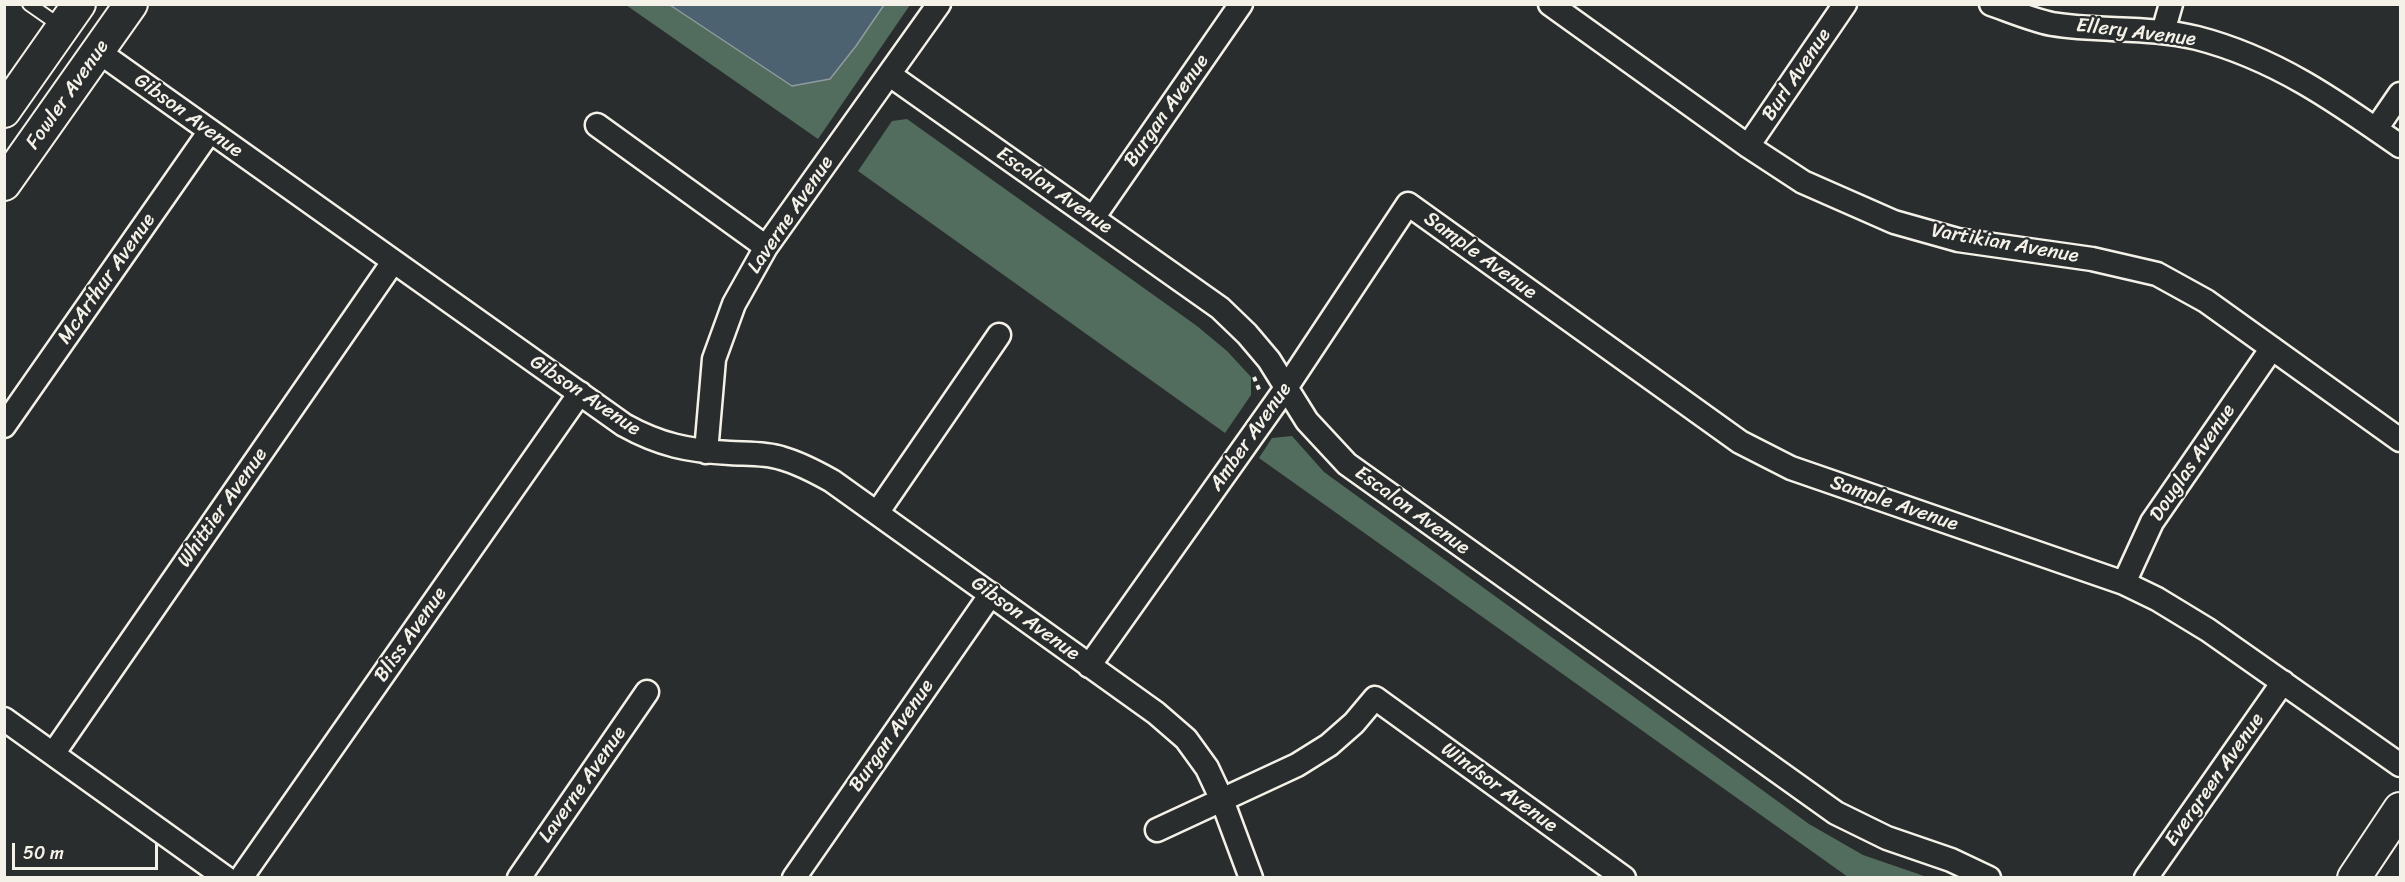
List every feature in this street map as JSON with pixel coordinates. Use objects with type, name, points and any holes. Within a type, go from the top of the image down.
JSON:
[{"type":"main road","points":[[99,52],[88,32],[90,19],[100,4]]},
{"type":"main road","name":"Fowler Avenue","points":[[7,174],[99,52],[131,4]]},
{"type":"main road","points":[[4,111],[71,16]]},
{"type":"main road","points":[[2354,878],[2400,809]]},
{"type":"street","name":"Laverne Avenue","points":[[706,452],[714,359],[734,304],[766,247],[939,4]]},
{"type":"street","name":"Burgan Avenue","points":[[1093,218],[1241,4]]},
{"type":"street","name":"Vartikian Avenue","points":[[1550,4],[1748,146],[1803,182],[1894,222],[1958,240],[2092,259],[2157,274],[2206,301],[2400,440]]},
{"type":"street","name":"Burl Avenue","points":[[1748,146],[1845,4]]},
{"type":"street","name":"Ellery Avenue","points":[[1991,4],[2050,24],[2163,32],[2196,38],[2254,56],[2319,90],[2400,146]]},
{"type":"street","points":[[2163,32],[2171,4]]},
{"type":"street","name":"Gibson Avenue","points":[[99,52],[393,262],[647,438],[671,446],[706,452],[780,457],[832,481],[1156,712],[1186,739],[1207,768],[1222,800],[1251,878]]},
{"type":"street","name":"Escalon Avenue","points":[[890,75],[1220,308],[1255,342],[1307,421],[1347,464],[1836,813],[1887,838],[1951,860],[1989,878]]},
{"type":"street","points":[[2376,129],[2400,94]]},
{"type":"street","points":[[597,125],[766,247]]},
{"type":"street","name":"McArthur Avenue","points":[[4,426],[210,131]]},
{"type":"street","name":"Amber Avenue","points":[[1089,666],[1286,388],[1408,204]]},
{"type":"street","name":"Sample Avenue","points":[[1408,204],[1740,442],[1791,468],[2124,583],[2157,598],[2208,630],[2400,765]]},
{"type":"street","name":"Whittier Avenue","points":[[53,754],[393,262]]},
{"type":"street","points":[[877,513],[999,335]]},
{"type":"street","name":"Douglas Avenue","points":[[2124,583],[2152,522],[2272,348]]},
{"type":"street","name":"Bliss Avenue","points":[[242,878],[580,393]]},
{"type":"street","name":"Burgan Avenue","points":[[794,878],[991,594]]},
{"type":"street","name":"Evergreen Avenue","points":[[2146,878],[2283,682]]},
{"type":"street","name":"Laverne Avenue","points":[[519,878],[647,692]]},
{"type":"street","name":"Windsor Avenue","points":[[1222,800],[1297,765],[1329,745],[1354,723],[1375,698],[1624,878]]},
{"type":"street","points":[[4,719],[226,878]]},
{"type":"street","points":[[1157,830],[1222,800]]},
{"type":"lane","points":[[29,4],[71,16]]},
{"type":"green space","points":[[626,5],[910,5],[818,139]]},
{"type":"green space","points":[[907,119],[1197,326],[1227,351],[1251,377],[1251,395],[1225,433],[858,171],[892,121]]},
{"type":"green space","points":[[1292,436],[1324,472],[1809,824],[1863,855],[1927,877],[1848,877],[1259,458],[1272,438]]},
{"type":"water","points":[[670,5],[884,5],[830,79],[792,86]]}]
